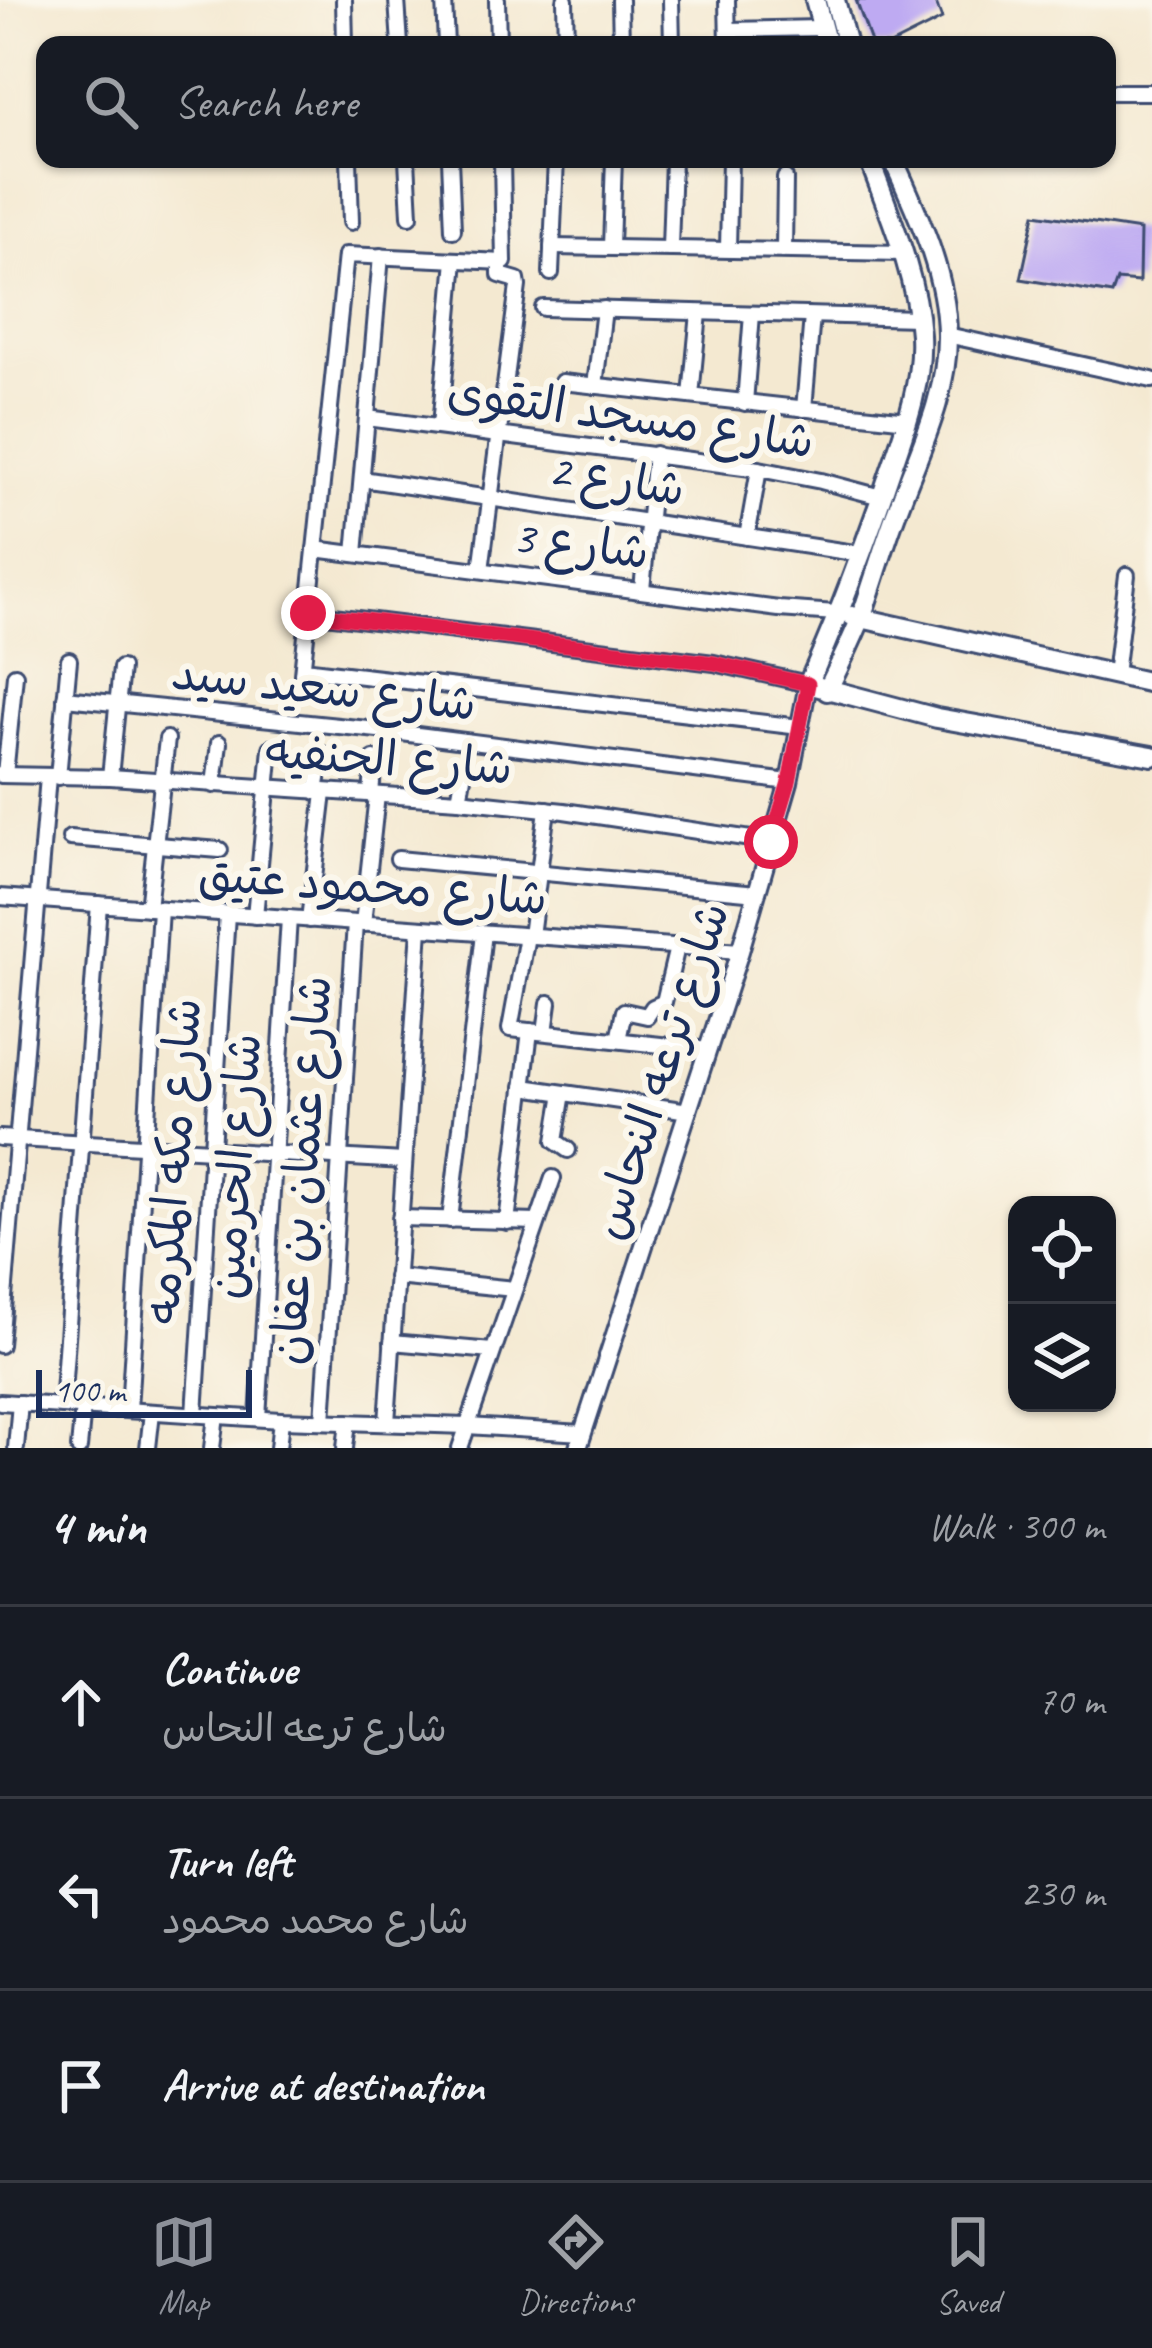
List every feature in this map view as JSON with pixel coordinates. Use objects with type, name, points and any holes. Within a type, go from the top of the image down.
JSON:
[{"type":"main road","points":[[815,0],[824,36]]},
{"type":"main road","points":[[835,0],[845,36]]},
{"type":"main road","name":"شارع ترعه النحاس","points":[[817,687],[836,613],[908,420],[919,368],[918,318],[904,253],[872,168]]},
{"type":"main road","name":"شارع ترعه النحاس","points":[[817,687],[861,618],[934,417],[943,379],[947,335],[938,271],[897,168]]},
{"type":"main road","points":[[909,277],[938,271]]},
{"type":"main road","points":[[836,613],[1152,682]]},
{"type":"main road","points":[[817,687],[937,718],[1152,756]]},
{"type":"street","points":[[344,0],[346,36]]},
{"type":"street","points":[[397,0],[399,36]]},
{"type":"street","points":[[444,0],[446,36]]},
{"type":"street","points":[[497,0],[498,36]]},
{"type":"street","points":[[565,0],[566,36]]},
{"type":"street","points":[[620,0],[621,36]]},
{"type":"street","points":[[671,0],[672,36]]},
{"type":"street","points":[[727,0],[728,36]]},
{"type":"street","points":[[1116,92],[1152,92]]},
{"type":"street","points":[[349,168],[351,222]]},
{"type":"street","points":[[407,168],[410,216]]},
{"type":"street","points":[[450,168],[453,230]]},
{"type":"street","points":[[481,570],[518,282],[502,277],[502,168]]},
{"type":"street","points":[[551,273],[556,168]]},
{"type":"street","points":[[611,248],[614,168]]},
{"type":"street","points":[[670,248],[673,168]]},
{"type":"street","points":[[728,249],[730,168]]},
{"type":"street","points":[[784,250],[785,178]]},
{"type":"street","points":[[552,247],[904,253]]},
{"type":"street","points":[[502,262],[346,255],[302,672],[802,719]]},
{"type":"street","points":[[355,554],[381,256]]},
{"type":"street","points":[[440,426],[455,260]]},
{"type":"street","points":[[543,308],[918,318]]},
{"type":"street","points":[[595,386],[604,309]]},
{"type":"street","points":[[691,396],[699,313]]},
{"type":"street","points":[[745,403],[752,314]]},
{"type":"street","points":[[804,410],[812,316]]},
{"type":"street","points":[[947,335],[1152,380]]},
{"type":"street","points":[[562,382],[908,420]]},
{"type":"street","name":"شارع مسجد التقوى","points":[[367,418],[759,469],[881,497]]},
{"type":"street","points":[[642,590],[655,454]]},
{"type":"street","points":[[747,537],[759,469]]},
{"type":"street","name":"شارع 2","points":[[362,479],[861,554]]},
{"type":"street","name":"شارع 3","points":[[315,549],[836,613]]},
{"type":"street","points":[[1114,675],[1127,574]]},
{"type":"street","points":[[308,613],[714,663],[817,687]]},
{"type":"street","points":[[0,1346],[8,1139],[69,660]]},
{"type":"street","points":[[110,777],[121,668]]},
{"type":"street","points":[[2,775],[15,675]]},
{"type":"street","name":"شارع ترعه النحاس","points":[[581,1441],[740,951],[789,782],[802,719],[817,687]]},
{"type":"street","name":"شارع سعيد سيد","points":[[65,698],[378,730],[789,782]]},
{"type":"street","points":[[129,1410],[145,1147],[155,845],[167,739]]},
{"type":"street","points":[[214,785],[219,743]]},
{"type":"street","points":[[254,916],[271,748]]},
{"type":"street","points":[[309,920],[322,754]]},
{"type":"street","name":"شارع عثمان بن عفان","points":[[323,1421],[374,759]]},
{"type":"street","points":[[459,800],[464,772]]},
{"type":"street","name":"شارع الحنفيه","points":[[2,775],[110,777],[459,800],[771,842]]},
{"type":"street","points":[[548,809],[510,1029],[708,1050]]},
{"type":"street","points":[[70,838],[220,850]]},
{"type":"street","points":[[398,859],[757,893]]},
{"type":"street","name":"شارع محمود عتيق","points":[[0,897],[740,951]]},
{"type":"street","points":[[62,1406],[99,904]]},
{"type":"street","name":"شارع مكه المكرمه","points":[[195,1414],[226,914]]},
{"type":"street","name":"شارع الحرمين","points":[[258,1418],[289,918]]},
{"type":"street","points":[[387,1423],[420,928]]},
{"type":"street","points":[[450,1220],[484,932]]},
{"type":"street","points":[[618,1040],[624,1011],[647,1016],[664,1002],[677,946]]},
{"type":"street","points":[[506,1222],[523,1087],[549,1003]]},
{"type":"street","points":[[523,1087],[689,1111]]},
{"type":"street","points":[[563,1093],[555,1142],[568,1150]]},
{"type":"street","points":[[8,1139],[404,1161]]},
{"type":"street","points":[[460,1448],[553,1178]]},
{"type":"street","points":[[400,1218],[537,1222]]},
{"type":"street","points":[[396,1276],[514,1288]]},
{"type":"street","points":[[392,1342],[493,1351]]},
{"type":"street","points":[[0,1402],[280,1420],[467,1426],[581,1441]]},
{"type":"street","points":[[16,1448],[20,1403]]},
{"type":"street","points":[[79,1448],[83,1407]]},
{"type":"street","points":[[148,1448],[152,1412]]},
{"type":"street","points":[[212,1448],[216,1416]]},
{"type":"street","points":[[278,1448],[280,1420]]},
{"type":"street","points":[[345,1448],[348,1422]]},
{"type":"building","points":[[856,0],[935,0],[942,19],[908,36],[869,36]]},
{"type":"building","points":[[1035,214],[1140,230],[1139,282],[1117,280],[1112,294],[1021,279]]},
{"type":"route","points":[[308,613],[714,663],[808,684],[789,782],[771,842]]}]
